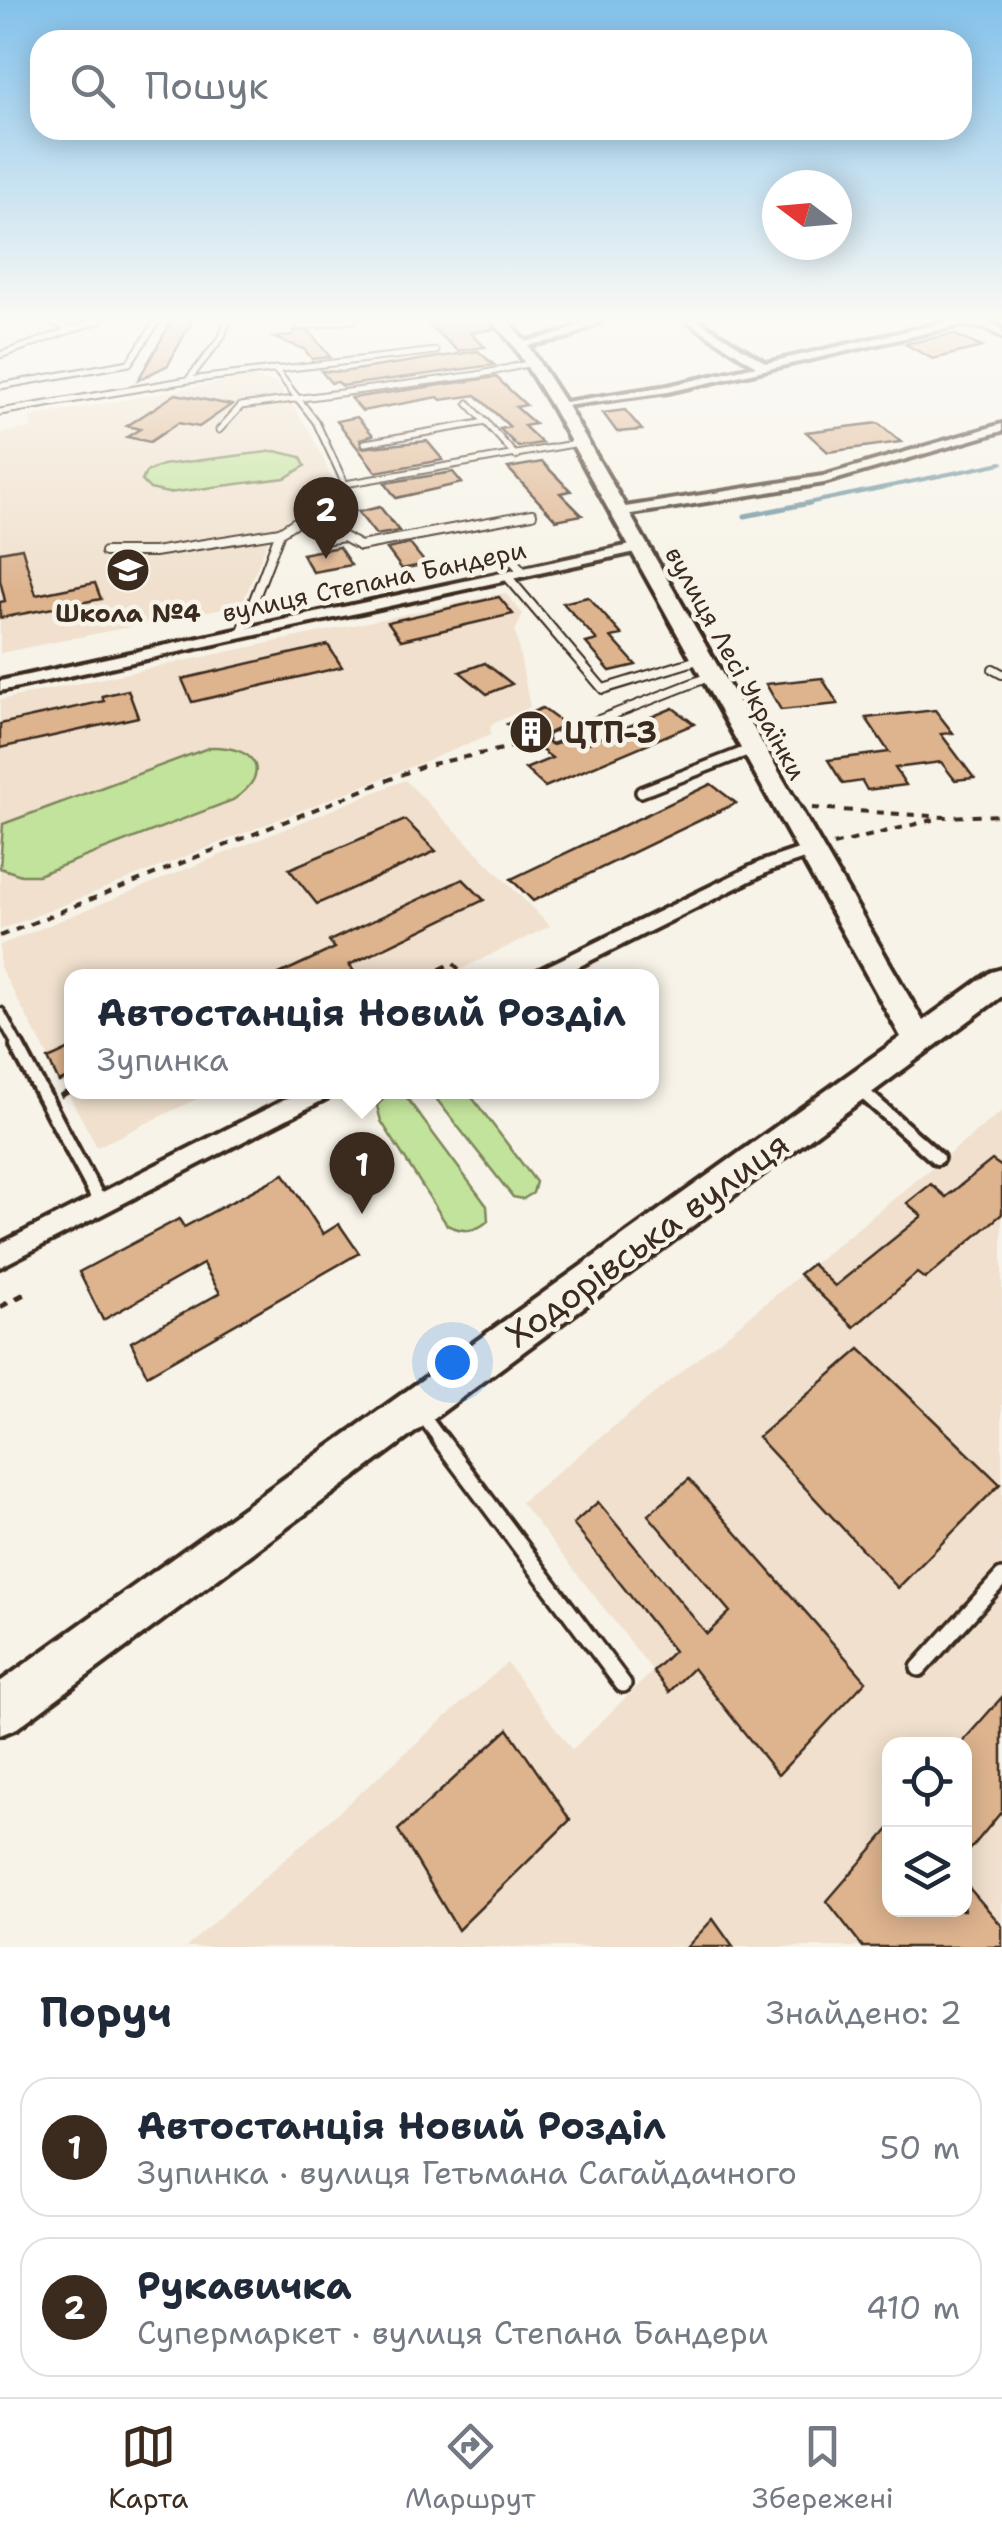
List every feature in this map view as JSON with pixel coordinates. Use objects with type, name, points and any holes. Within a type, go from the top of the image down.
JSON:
[{"type":"street","name":"вулиця Лесі Українки","points":[[565,410],[578,442],[622,511],[706,668],[918,1040]]},
{"type":"street","points":[[622,511],[824,479],[1002,427]]},
{"type":"street","name":"вулиця Степана Бандери","points":[[0,686],[640,547]]},
{"type":"street","points":[[558,969],[766,866],[810,851]]},
{"type":"street","name":"Ходорівська вулиця","points":[[0,1711],[1002,980]]},
{"type":"street","points":[[0,1256],[305,1099]]},
{"type":"lane","points":[[219,430],[237,410]]},
{"type":"lane","points":[[307,410],[345,484]]},
{"type":"lane","points":[[474,410],[516,456]]},
{"type":"lane","points":[[365,444],[486,422]]},
{"type":"lane","points":[[105,552],[154,552],[280,532],[338,495],[345,484],[578,442]]},
{"type":"lane","points":[[306,515],[324,540],[344,537],[360,546],[532,514]]},
{"type":"lane","points":[[242,632],[280,532]]},
{"type":"lane","points":[[506,554],[515,574],[604,689],[706,668]]},
{"type":"lane","points":[[554,738],[706,668]]},
{"type":"lane","points":[[992,669],[1002,674]]},
{"type":"lane","points":[[640,792],[752,749]]},
{"type":"lane","points":[[0,1014],[100,1204]]},
{"type":"lane","points":[[0,1048],[15,1042]]},
{"type":"lane","points":[[856,1086],[936,1158]]},
{"type":"lane","points":[[416,1407],[623,1684]]},
{"type":"lane","points":[[918,1668],[1002,1577]]},
{"type":"path","points":[[0,936],[423,766],[554,738]]},
{"type":"path","points":[[784,806],[945,816],[1002,815]]},
{"type":"path","points":[[810,851],[945,816]]},
{"type":"path","points":[[438,969],[452,962],[459,969]]},
{"type":"path","points":[[0,1307],[30,1290]]},
{"type":"shaded area","name":"Школа №4","points":[[69,410],[295,410],[310,431],[335,485],[270,536],[242,604],[0,653],[0,433],[32,428],[30,417]]},
{"type":"shaded area","points":[[505,593],[523,614],[515,631],[530,707],[490,725],[491,735],[0,930],[0,700]]},
{"type":"shaded area","points":[[405,780],[550,926],[461,969],[64,969],[64,1086],[0,967],[0,945]]},
{"type":"shaded area","points":[[71,1099],[196,1099],[97,1147]]},
{"type":"shaded area","points":[[1002,1111],[1002,1947],[186,1947],[507,1663],[572,1750],[653,1671],[521,1502]]},
{"type":"green space","points":[[275,451],[301,457],[305,466],[285,478],[168,493],[150,489],[142,481],[146,472],[162,465]]},
{"type":"green space","points":[[211,747],[238,751],[254,763],[253,780],[233,800],[38,875],[21,875],[0,868],[3,824]]},
{"type":"green space","points":[[382,1099],[407,1099],[487,1206],[488,1221],[468,1230],[447,1225],[381,1121],[377,1106]]},
{"type":"green space","points":[[436,1099],[473,1099],[536,1182],[533,1193],[523,1199],[513,1197]]},
{"type":"building","points":[[152,410],[224,410],[199,427],[178,423],[150,442],[127,437],[140,429],[127,426]]},
{"type":"building","points":[[492,410],[519,410],[535,424],[524,426],[542,443],[518,447],[500,429],[510,427]]},
{"type":"building","points":[[625,410],[642,430],[617,432],[603,413]]},
{"type":"building","points":[[357,417],[373,435],[360,439],[362,448],[427,441],[443,460],[376,472],[337,421]]},
{"type":"building","points":[[878,423],[901,442],[828,452],[806,432]]},
{"type":"building","points":[[542,462],[571,491],[560,493],[582,515],[556,520],[508,468]]},
{"type":"building","points":[[453,472],[462,483],[396,498],[385,483]]},
{"type":"building","points":[[380,507],[399,531],[376,535],[358,512]]},
{"type":"building","points":[[410,544],[426,564],[402,569],[387,549]]},
{"type":"building","points":[[339,547],[351,565],[313,572],[302,554]]},
{"type":"building","points":[[22,548],[36,595],[95,583],[101,599],[0,618],[0,602],[5,601],[0,552]]},
{"type":"building","points":[[499,597],[513,614],[401,640],[388,622]]},
{"type":"building","points":[[588,597],[622,635],[611,637],[636,665],[610,671],[586,643],[597,640],[563,603]]},
{"type":"building","points":[[328,645],[342,667],[192,702],[182,679]]},
{"type":"building","points":[[485,663],[512,684],[487,694],[460,672]]},
{"type":"building","points":[[822,678],[838,704],[781,710],[766,684]]},
{"type":"building","points":[[128,690],[138,717],[0,748],[0,724],[104,701],[102,696]]},
{"type":"building","points":[[542,708],[565,725],[547,734],[546,742],[553,745],[579,736],[588,743],[673,708],[694,724],[545,787],[525,769],[552,758],[507,724]]},
{"type":"building","points":[[935,710],[953,733],[941,734],[974,778],[955,780],[941,762],[895,768],[906,785],[867,790],[862,781],[843,784],[828,760],[889,752],[866,718]]},
{"type":"building","points":[[711,784],[736,803],[533,901],[511,879]]},
{"type":"building","points":[[405,820],[436,851],[317,904],[289,869]]},
{"type":"building","points":[[463,879],[484,900],[349,965],[352,969],[290,969],[335,948],[329,941]]},
{"type":"building","points":[[64,1052],[64,1080],[59,1082],[48,1059]]},
{"type":"building","points":[[992,1160],[1002,1167],[1002,1214],[925,1279],[917,1273],[854,1327],[799,1274],[812,1264],[835,1286],[922,1216],[907,1203],[931,1184],[946,1197]]},
{"type":"building","points":[[284,1174],[323,1234],[339,1224],[359,1253],[147,1375],[131,1342],[220,1293],[203,1264],[103,1320],[79,1272],[179,1219],[184,1227]]},
{"type":"building","points":[[860,1349],[1000,1484],[898,1588],[758,1437]]},
{"type":"building","points":[[689,1479],[866,1681],[778,1775],[693,1668],[669,1692],[653,1671],[674,1651],[573,1524],[598,1502],[707,1634],[730,1612],[648,1515]]},
{"type":"building","points":[[1002,1697],[1002,1811],[972,1847],[972,1737],[967,1737]]},
{"type":"building","points":[[508,1729],[570,1820],[458,1930],[398,1830]]},
{"type":"building","points":[[882,1837],[882,1917],[972,1917],[972,1891],[1002,1926],[1002,1947],[863,1947],[827,1901]]},
{"type":"building","points":[[713,1919],[733,1947],[687,1947]]},
{"type":"waterway","points":[[798,505],[1002,463]]},
{"type":"waterway","points":[[745,516],[810,503]]},
{"type":"place","name":"Рукавичка","points":[[326,559]]},
{"type":"place","name":"Школа №4","points":[[128,570]]},
{"type":"place","name":"ЦТП-3","points":[[531,732]]},
{"type":"place","name":"Автостанція Новий Розділ","points":[[362,1214]]}]
